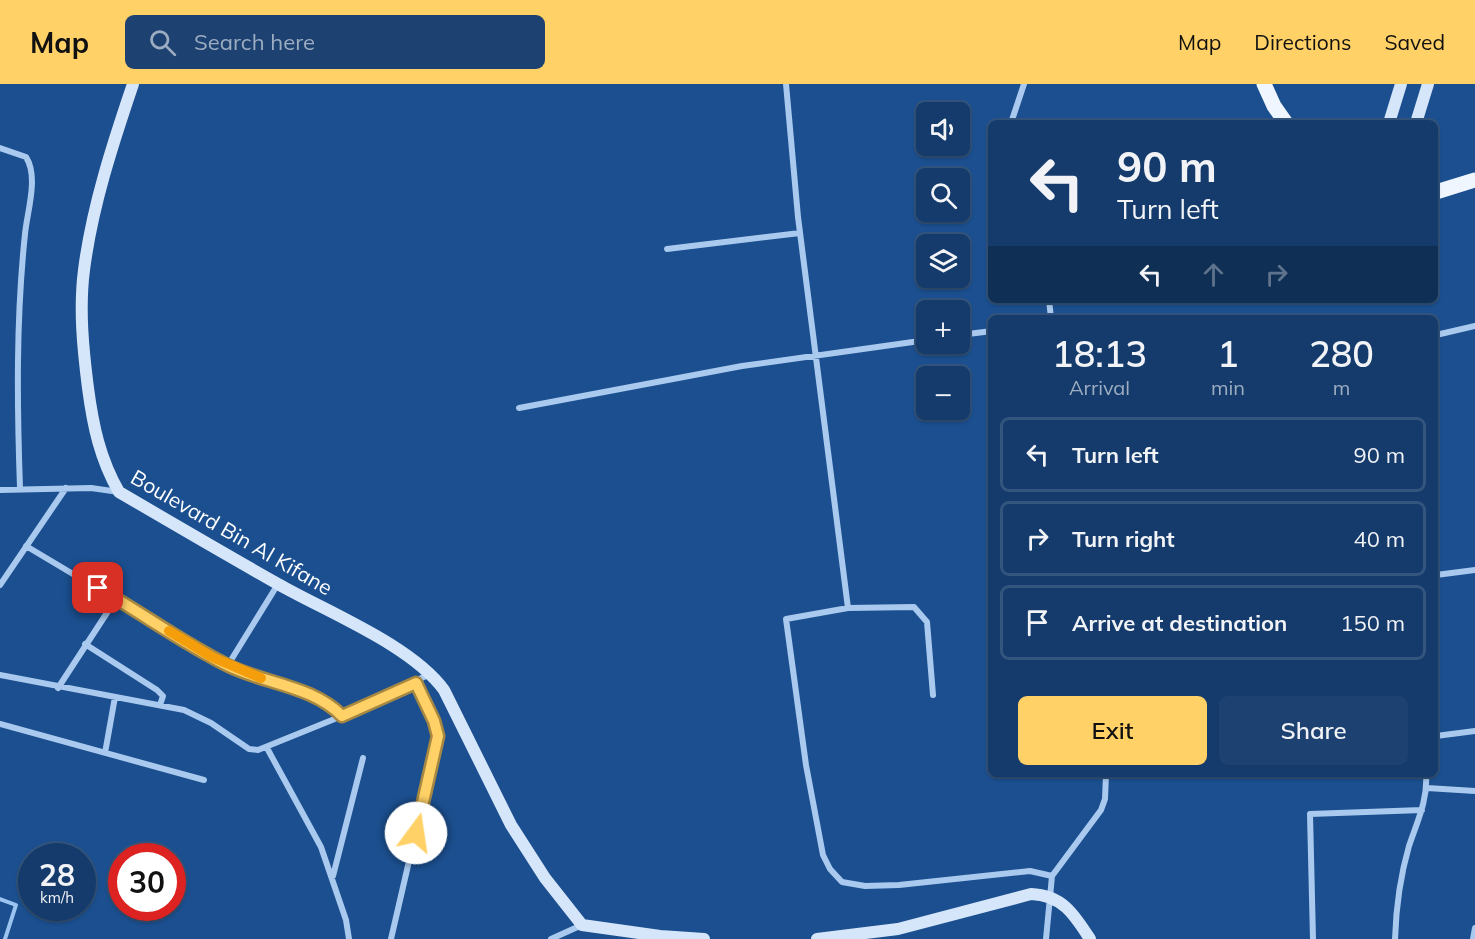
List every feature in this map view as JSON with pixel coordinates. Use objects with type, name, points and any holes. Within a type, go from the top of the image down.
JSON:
[{"type":"main road","points":[[1264,84],[1274,106],[1284,120]]},
{"type":"main road","points":[[1438,191],[1475,180]]},
{"type":"street","name":"Boulevard Bin Al Kifane","points":[[133,84],[90,231],[83,289],[83,346],[94,431],[107,472],[119,492],[278,584],[372,634],[430,674],[444,690],[521,841],[582,925]]},
{"type":"street","points":[[786,84],[800,233],[848,608]]},
{"type":"street","points":[[1012,120],[1024,84]]},
{"type":"street","points":[[1390,120],[1401,84]]},
{"type":"street","points":[[1417,120],[1428,84]]},
{"type":"street","points":[[0,148],[26,157],[32,177],[19,290],[16,393],[20,488]]},
{"type":"street","points":[[667,249],[800,233]]},
{"type":"street","points":[[1438,335],[1475,326]]},
{"type":"street","points":[[970,334],[988,332]]},
{"type":"street","points":[[519,408],[742,366],[916,342]]},
{"type":"street","points":[[0,585],[66,488]]},
{"type":"street","points":[[0,490],[91,488],[119,492]]},
{"type":"street","points":[[26,546],[228,665],[323,699],[342,716]]},
{"type":"street","points":[[1438,575],[1475,570]]},
{"type":"street","points":[[228,665],[278,584]]},
{"type":"street","points":[[58,688],[116,598]]},
{"type":"street","points":[[933,694],[927,622],[910,605],[848,608],[786,619],[806,765],[823,855],[830,869],[842,882],[865,886],[948,880],[1009,872],[1030,871],[1052,876]]},
{"type":"street","points":[[85,644],[157,690],[163,696],[160,705]]},
{"type":"street","points":[[0,675],[58,688],[184,710],[211,723],[249,748],[258,750],[342,716],[416,683],[430,674]]},
{"type":"street","points":[[391,939],[437,742],[434,721],[416,683]]},
{"type":"street","points":[[105,753],[115,697]]},
{"type":"street","points":[[0,724],[204,780]]},
{"type":"street","points":[[1438,736],[1475,731]]},
{"type":"street","points":[[267,748],[321,847],[349,939]]},
{"type":"street","points":[[332,878],[363,758]]},
{"type":"street","points":[[1046,939],[1052,876],[1101,810],[1105,799],[1106,777]]},
{"type":"street","points":[[1395,939],[1396,905],[1422,810],[1427,788],[1426,777]]},
{"type":"street","points":[[1427,788],[1475,791]]},
{"type":"street","points":[[1313,939],[1310,814],[1422,810]]},
{"type":"street","points":[[816,939],[898,929],[1015,896],[1049,895],[1077,919],[1090,939]]},
{"type":"street","points":[[551,939],[582,925],[660,938],[704,939]]},
{"type":"waterway","points":[[0,899],[16,905],[5,939]]},
{"type":"slow traffic","points":[[169,631],[243,673],[261,678]]},
{"type":"route","points":[[98,588],[212,657],[243,673],[323,699],[342,716],[416,683],[434,721],[438,736],[416,833]]}]
